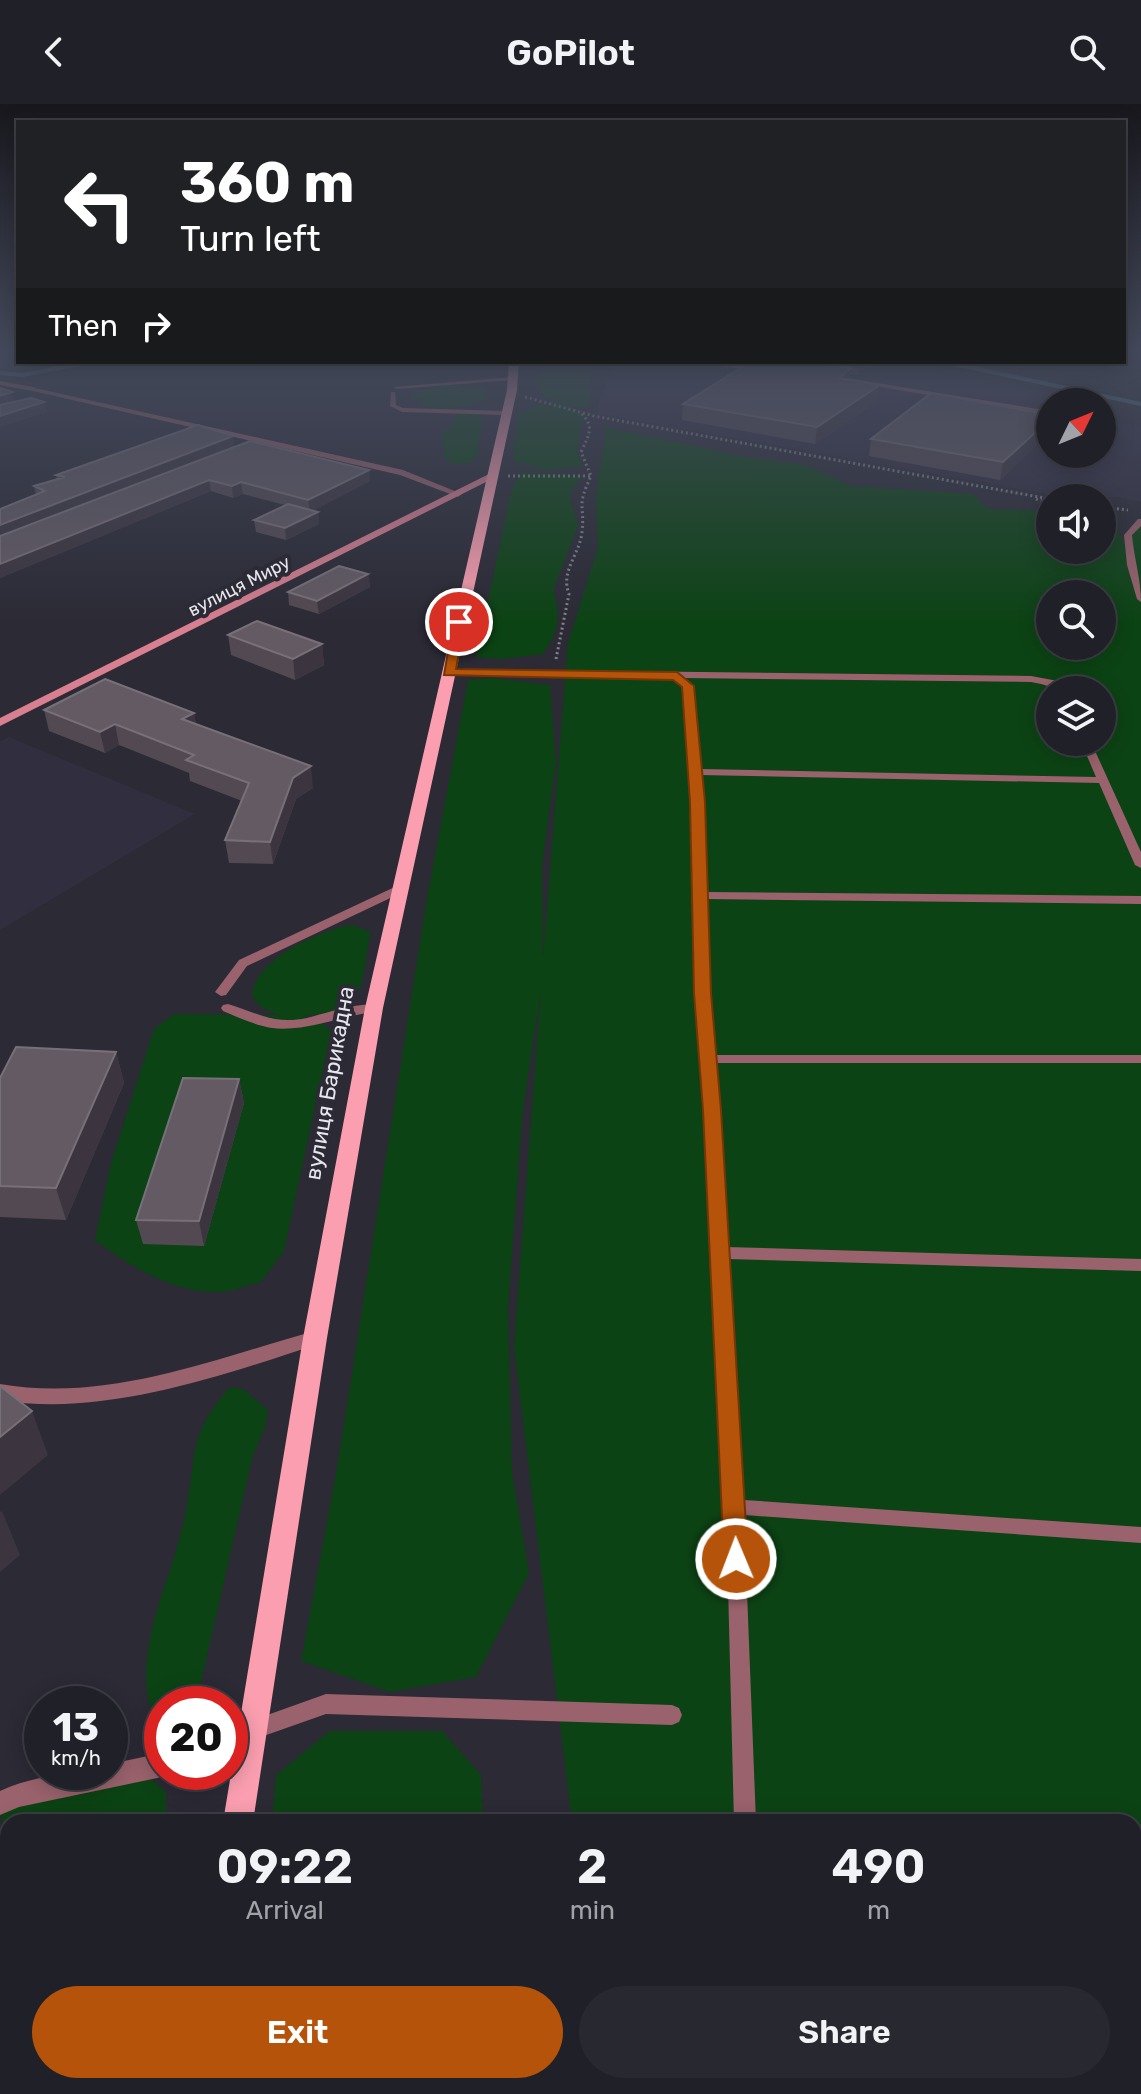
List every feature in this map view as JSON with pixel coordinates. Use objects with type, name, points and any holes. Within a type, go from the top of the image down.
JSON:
[{"type":"main road","name":"вулиця Барикадна","points":[[239,1814],[315,1338],[374,1008],[500,440]]},
{"type":"street","points":[[259,440],[403,473],[458,494]]},
{"type":"street","points":[[249,447],[264,441]]},
{"type":"street","name":"вулиця Миру","points":[[0,723],[491,476]]},
{"type":"street","points":[[0,1392],[16,1397],[95,1396],[315,1338]]},
{"type":"street","points":[[248,1732],[255,1729]]},
{"type":"street","points":[[0,1803],[18,1795],[144,1769]]},
{"type":"lane","points":[[1140,516],[1128,535],[1131,565],[1141,599]]},
{"type":"lane","points":[[449,672],[1036,680]]},
{"type":"lane","points":[[677,676],[688,686],[694,772],[707,1059],[735,1507],[745,1814]]},
{"type":"lane","points":[[1093,756],[1141,865]]},
{"type":"lane","points":[[694,772],[1104,780]]},
{"type":"lane","points":[[221,992],[231,974],[243,963],[399,889]]},
{"type":"lane","points":[[699,895],[1141,900]]},
{"type":"lane","points":[[228,1008],[248,1019],[282,1025],[310,1024],[374,1008]]},
{"type":"lane","points":[[707,1059],[1141,1059]]},
{"type":"lane","points":[[720,1253],[1141,1265]]},
{"type":"lane","points":[[735,1507],[1141,1535]]},
{"type":"lane","points":[[255,1729],[326,1704],[672,1715]]},
{"type":"path","points":[[553,674],[569,594],[566,586],[569,565],[582,533],[579,502],[591,476],[581,452],[587,440]]},
{"type":"path","points":[[729,440],[1036,498]]},
{"type":"path","points":[[491,476],[591,476]]},
{"type":"path","points":[[1116,510],[1140,516]]},
{"type":"shaded area","points":[[746,440],[1036,440],[1036,468],[1116,468],[1116,440],[1141,440],[1141,502],[1117,497],[1116,484],[1036,484],[1036,492]]},
{"type":"shaded area","points":[[9,737],[195,814],[0,930],[0,741]]},
{"type":"green space","points":[[443,440],[479,440],[478,453],[471,463],[454,464],[445,459]]},
{"type":"green space","points":[[515,440],[579,440],[577,451],[583,466],[544,470],[513,460]]},
{"type":"green space","points":[[604,440],[666,440],[746,457],[805,465],[851,486],[972,494],[988,509],[1036,511],[1036,564],[1116,564],[1116,527],[1139,573],[1123,535],[1141,522],[1141,1814],[571,1814],[514,1347],[541,990],[522,1116],[508,1307],[512,1472],[529,1573],[476,1677],[390,1692],[301,1661],[337,1468],[427,898],[468,680],[492,678],[550,685],[556,762],[542,866],[543,958],[568,643],[598,547],[596,497]]},
{"type":"green space","points":[[521,472],[582,476],[569,495],[578,526],[553,590],[557,624],[543,654],[501,659],[476,657],[512,488]]},
{"type":"green space","points":[[352,925],[371,932],[358,993],[351,1002],[340,1008],[302,1016],[319,1020],[331,1031],[284,1251],[261,1282],[222,1292],[184,1288],[137,1268],[95,1240],[111,1163],[154,1029],[174,1014],[278,1015],[261,1007],[252,996],[264,970],[291,948],[323,933]]},
{"type":"green space","points":[[230,1387],[243,1389],[268,1410],[265,1428],[253,1455],[200,1686],[147,1686],[149,1645],[179,1542],[196,1448],[206,1420]]},
{"type":"green space","points":[[330,1731],[442,1731],[481,1775],[483,1814],[273,1814],[276,1775]]},
{"type":"green space","points":[[128,1771],[144,1773],[144,1790],[166,1792],[166,1814],[1,1814],[0,1807],[38,1790],[128,1790]]},
{"type":"building","points":[[156,440],[223,440],[0,525],[0,509],[45,491],[34,486],[65,477],[56,475]]},
{"type":"building","points":[[876,440],[1027,440],[1003,462]]},
{"type":"building","points":[[250,441],[369,470],[308,500],[241,482],[232,486],[209,480],[0,564],[0,536]]},
{"type":"building","points":[[288,504],[318,512],[285,528],[254,520]]},
{"type":"building","points":[[339,566],[368,574],[317,601],[288,592]]},
{"type":"building","points":[[257,621],[322,644],[293,659],[228,635]]},
{"type":"building","points":[[105,679],[194,713],[182,719],[311,766],[293,778],[270,842],[225,840],[249,783],[186,760],[194,755],[115,724],[100,732],[44,710]]},
{"type":"building","points":[[16,1047],[116,1052],[56,1188],[0,1186],[0,1078]]},
{"type":"building","points":[[183,1078],[239,1079],[199,1221],[136,1220]]},
{"type":"building","points":[[0,1386],[32,1411],[0,1437]]},
{"type":"route","points":[[459,622],[449,672],[677,676],[685,680],[688,686],[697,802],[702,993],[712,1110],[736,1559]]}]
